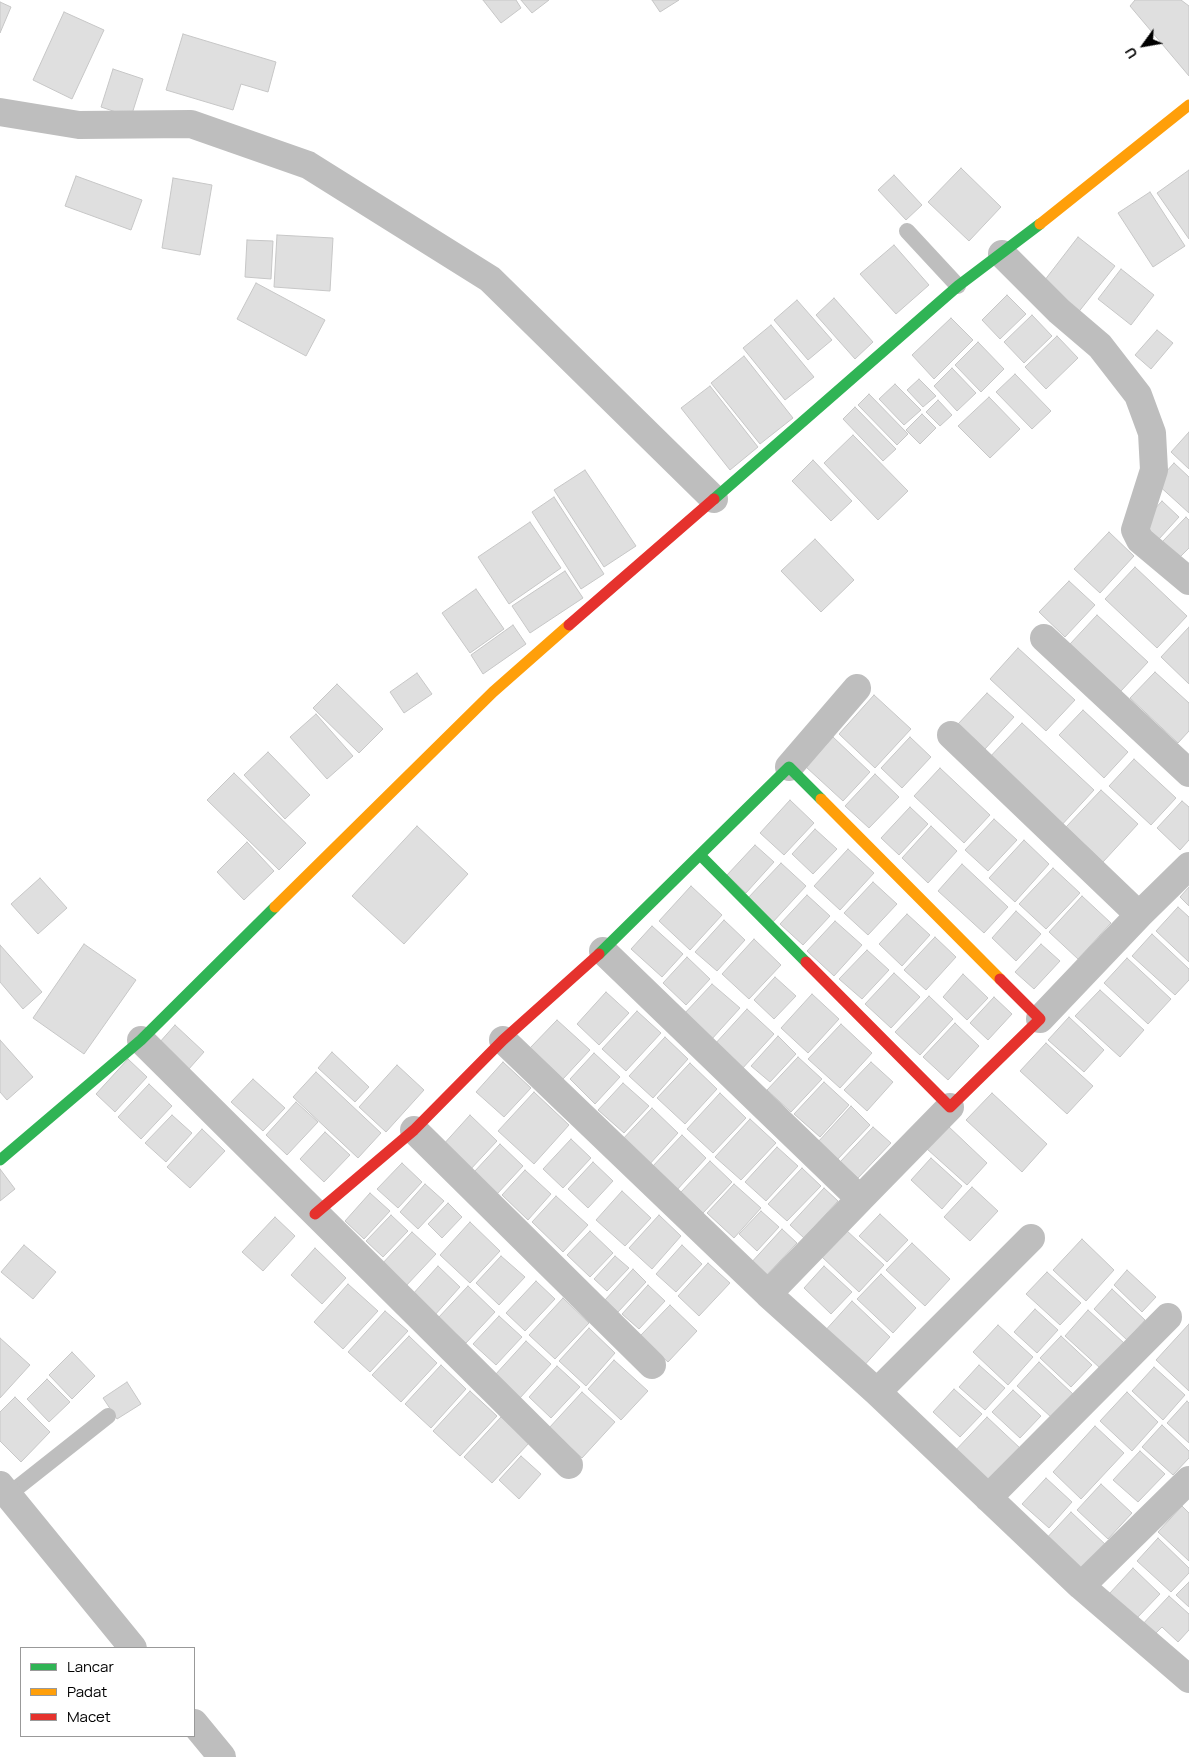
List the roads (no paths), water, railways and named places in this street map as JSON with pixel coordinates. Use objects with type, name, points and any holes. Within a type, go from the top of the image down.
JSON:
[{"type":"street","points":[[0,1160],[141,1040],[493,692],[958,286],[1002,254],[1189,105]]},
{"type":"street","points":[[0,112],[79,125],[191,124],[308,165],[490,280],[714,499]]},
{"type":"street","points":[[1002,254],[1059,311],[1100,346],[1138,395],[1152,433],[1154,470],[1135,530],[1140,540],[1189,581]]},
{"type":"street","points":[[1044,638],[1189,773]]},
{"type":"street","points":[[315,1214],[414,1130],[503,1040],[603,951],[789,767],[858,688]]},
{"type":"street","points":[[951,735],[1139,915]]},
{"type":"street","points":[[789,767],[1040,1019]]},
{"type":"street","points":[[700,855],[950,1106]]},
{"type":"street","points":[[768,1294],[950,1106],[1040,1019],[1139,915],[1189,866]]},
{"type":"street","points":[[603,951],[860,1199]]},
{"type":"street","points":[[141,1040],[569,1465]]},
{"type":"street","points":[[503,1040],[768,1294],[877,1392],[1081,1586],[1186,1670]]},
{"type":"street","points":[[414,1130],[652,1365]]},
{"type":"street","points":[[877,1392],[1031,1238]]},
{"type":"street","points":[[988,1498],[1168,1317]]},
{"type":"street","points":[[1081,1586],[1189,1480]]},
{"type":"street","points":[[4,1490],[132,1647]]},
{"type":"street","points":[[195,1724],[222,1757]]},
{"type":"lane","points":[[907,231],[958,286]]},
{"type":"lane","points":[[4,1490],[108,1416]]}]
